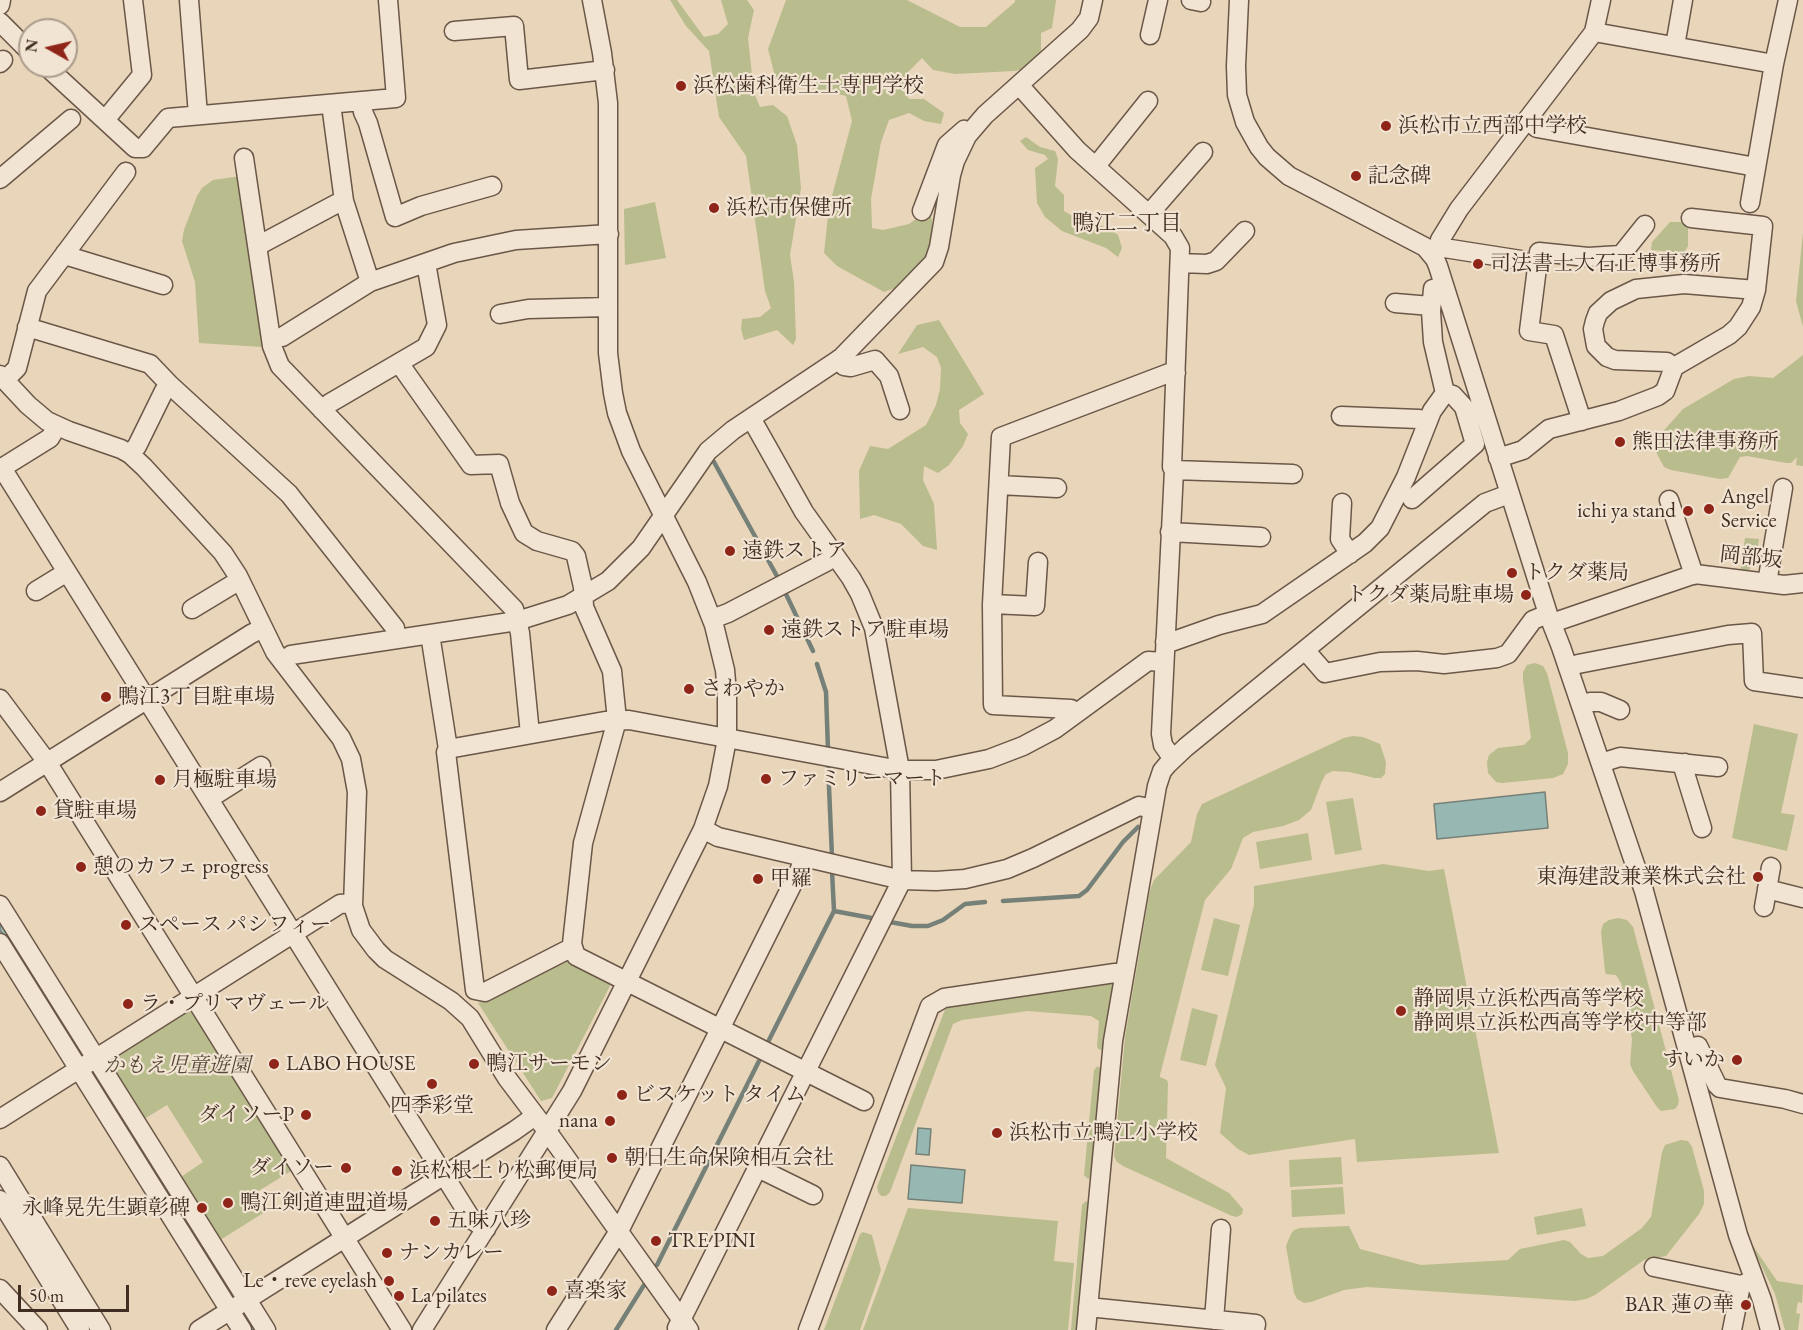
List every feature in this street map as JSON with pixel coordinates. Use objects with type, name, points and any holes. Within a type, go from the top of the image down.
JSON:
[{"type":"street","points":[[0,5],[1,0]]},
{"type":"street","points":[[105,120],[141,75],[133,0]]},
{"type":"street","points":[[189,0],[198,115]]},
{"type":"street","points":[[59,78],[135,148],[143,148],[168,118],[396,98],[388,0]]},
{"type":"street","points":[[422,1330],[572,1091],[703,829],[718,786],[727,737],[725,670],[712,619],[697,582],[631,451],[617,413],[609,374],[609,128],[605,70],[592,0]]},
{"type":"street","points":[[283,662],[291,655],[517,621],[554,611],[583,597],[608,581],[631,560],[702,457],[733,430],[839,359],[933,262],[939,247],[955,162],[969,133],[985,115],[1080,30],[1089,18],[1093,0]]},
{"type":"street","points":[[1150,35],[1158,0]]},
{"type":"street","points":[[1239,0],[1237,95],[1245,122],[1267,158],[1289,176],[1436,252],[1521,260]]},
{"type":"street","points":[[1601,0],[1594,32],[1459,209],[1440,240],[1436,252],[1444,286],[1509,494],[1648,905],[1738,1234],[1747,1282],[1770,1330]]},
{"type":"street","points":[[1675,46],[1683,0]]},
{"type":"street","points":[[1750,203],[1774,64],[1788,0]]},
{"type":"street","points":[[0,22],[18,40]]},
{"type":"street","points":[[454,31],[514,26],[519,80],[605,70]]},
{"type":"street","points":[[1594,32],[1774,64]]},
{"type":"street","points":[[1019,85],[1058,126],[1077,150],[1149,214],[1178,242],[1180,249],[1161,739],[1173,759]]},
{"type":"street","points":[[362,101],[363,112],[395,217],[421,206],[492,186]]},
{"type":"street","points":[[1096,166],[1148,101]]},
{"type":"street","points":[[331,104],[344,201],[370,282]]},
{"type":"street","points":[[0,179],[71,119]]},
{"type":"street","points":[[1528,121],[1537,128],[1756,167]]},
{"type":"street","points":[[922,211],[947,145],[964,129],[969,133]]},
{"type":"street","points":[[1149,214],[1203,152]]},
{"type":"street","points":[[244,158],[271,339],[280,366],[514,609],[530,734]]},
{"type":"street","points":[[126,172],[36,291],[17,368],[2,377],[37,413],[57,426],[112,445],[130,454],[215,543],[240,580],[263,628],[283,662],[340,738],[351,759],[357,792],[353,903],[361,930],[385,959],[451,1001],[470,1018],[507,1078],[619,1231],[682,1327]]},
{"type":"street","points":[[257,244],[344,201]]},
{"type":"street","points":[[1498,458],[1523,450],[1549,429],[1619,411],[1658,396],[1665,391],[1674,367],[1729,335],[1738,327],[1751,307],[1756,290],[1763,226],[1691,218]]},
{"type":"street","points":[[1582,421],[1554,335],[1529,331],[1539,252],[1588,257],[1621,255],[1645,225]]},
{"type":"street","points":[[1180,262],[1207,264],[1215,261],[1245,231]]},
{"type":"street","points":[[271,339],[282,337],[370,282],[454,253],[516,240],[609,234]]},
{"type":"street","points":[[65,253],[71,257],[163,285]]},
{"type":"street","points":[[322,410],[330,403],[426,347],[437,325],[426,263]]},
{"type":"street","points":[[1674,367],[1667,362],[1616,360],[1601,353],[1596,346],[1593,329],[1598,313],[1611,301],[1636,289],[1684,284],[1756,290]]},
{"type":"street","points":[[1165,642],[1262,614],[1374,536],[1386,519],[1406,477],[1432,411],[1445,393],[1433,342],[1431,306],[1433,289],[1444,286]]},
{"type":"street","points":[[1395,303],[1431,306]]},
{"type":"street","points":[[501,314],[528,309],[608,307]]},
{"type":"street","points":[[27,327],[150,364],[289,494],[394,628],[396,639]]},
{"type":"street","points":[[839,359],[844,366],[851,367],[875,360],[889,376],[900,410]]},
{"type":"street","points":[[399,363],[471,465],[499,464],[510,503],[524,533],[537,541],[572,551],[576,556],[584,607],[612,671],[617,720],[583,843],[573,950],[576,956],[864,1101]]},
{"type":"street","points":[[1075,714],[1071,709],[993,705],[992,604],[1001,437],[1169,373],[1176,373]]},
{"type":"street","points":[[130,454],[137,446],[164,391],[170,385]]},
{"type":"street","points":[[1412,500],[1475,444],[1464,407],[1453,395],[1445,393]]},
{"type":"street","points":[[1341,416],[1419,419],[1427,423]]},
{"type":"street","points":[[682,1327],[758,1168],[902,880],[900,770],[874,628],[860,594],[796,498],[751,418]]},
{"type":"street","points":[[57,426],[50,438],[1,468],[472,1220],[486,1228]]},
{"type":"street","points":[[1173,470],[1293,474]]},
{"type":"street","points":[[999,485],[1057,488]]},
{"type":"street","points":[[1767,583],[1783,488]]},
{"type":"street","points":[[1086,1330],[1110,1072],[1123,974],[1159,778],[1173,759],[1485,503],[1509,494]]},
{"type":"street","points":[[1305,650],[1325,673],[1380,662],[1417,661],[1444,664],[1497,658],[1508,654],[1533,620],[1550,619],[1694,575],[1669,500]]},
{"type":"street","points":[[1342,503],[1340,539],[1350,554]]},
{"type":"street","points":[[1170,532],[1261,537]]},
{"type":"street","points":[[712,619],[758,598],[835,556]]},
{"type":"street","points":[[992,604],[1035,606],[1038,562]]},
{"type":"street","points":[[36,591],[67,572]]},
{"type":"street","name":"岡部坂","points":[[1694,575],[1784,585],[1803,583]]},
{"type":"street","points":[[192,609],[240,580]]},
{"type":"street","points":[[0,792],[263,628]]},
{"type":"street","points":[[1568,668],[1578,664],[1728,635],[1752,633],[1754,681],[1803,688]]},
{"type":"street","points":[[430,634],[448,749],[446,752],[475,990],[485,992],[565,951],[573,950]]},
{"type":"street","points":[[448,749],[617,720],[641,721],[900,770],[936,770],[989,759],[1031,742],[1075,714],[1148,661],[1164,662]]},
{"type":"street","points":[[0,699],[47,762],[402,1330]]},
{"type":"street","points":[[1581,705],[1601,702],[1620,710]]},
{"type":"street","points":[[1601,763],[1620,757],[1685,764],[1710,761]]},
{"type":"street","points":[[1685,764],[1684,770],[1702,828]]},
{"type":"street","points":[[209,799],[261,766]]},
{"type":"street","points":[[703,829],[718,837],[902,880],[951,880],[993,873],[1033,858],[1139,806],[1153,809]]},
{"type":"street","points":[[556,1330],[619,1231],[800,869],[803,857]]},
{"type":"street","points":[[1771,867],[1765,898],[1803,898]]},
{"type":"street","points":[[0,1119],[340,904],[353,903]]},
{"type":"street","points":[[0,905],[87,1064],[238,1305],[266,1330]]},
{"type":"street","points":[[0,943],[87,1064]]},
{"type":"street","points":[[808,1330],[930,1006],[944,998],[1114,973],[1123,974]]},
{"type":"street","points":[[1687,1049],[1698,1046],[1720,1088],[1803,1104]]},
{"type":"street","points":[[1706,1119],[1713,1117],[1720,1088]]},
{"type":"street","points":[[199,1330],[535,1116]]},
{"type":"street","points":[[0,1166],[101,1330]]},
{"type":"street","points":[[758,1168],[813,1195]]},
{"type":"street","points":[[0,1200],[80,1330]]},
{"type":"street","points":[[1214,1320],[1221,1229]]},
{"type":"street","points":[[1654,1267],[1747,1282]]},
{"type":"street","points":[[1732,1330],[1747,1282]]},
{"type":"street","points":[[0,1289],[38,1330]]},
{"type":"street","points":[[238,1305],[242,1330]]},
{"type":"street","points":[[1088,1307],[1256,1324],[1255,1330]]},
{"type":"green space","points":[[670,0],[677,0],[704,37],[718,34],[728,24],[721,0],[747,0],[754,10],[748,38],[754,93],[760,107],[773,105],[787,116],[797,145],[801,188],[790,255],[794,282],[796,339],[793,345],[777,330],[744,340],[741,329],[742,319],[760,317],[771,308],[765,291],[746,156],[719,117],[709,51],[686,26]]},
{"type":"green space","points":[[786,0],[907,0],[960,27],[986,27],[1015,0],[1056,0],[1052,28],[1041,33],[1041,53],[1029,68],[955,74],[933,70],[922,58],[908,72],[902,88],[909,99],[924,99],[944,113],[941,124],[924,121],[909,113],[889,120],[881,142],[871,199],[872,228],[883,230],[909,224],[929,210],[932,220],[932,258],[895,288],[884,292],[837,266],[824,253],[829,207],[852,121],[846,96],[776,80],[768,49]]},
{"type":"green space","points":[[1026,137],[1040,147],[1055,151],[1058,159],[1055,186],[1064,195],[1064,211],[1076,218],[1108,228],[1118,235],[1122,248],[1118,257],[1106,248],[1062,231],[1045,217],[1037,203],[1035,168],[1048,159],[1045,155],[1028,150],[1020,141]]},
{"type":"green space","points":[[241,176],[262,320],[262,347],[199,343],[195,282],[182,241],[184,230],[202,188],[213,180]]},
{"type":"green space","points":[[655,202],[666,258],[625,265],[624,209]]},
{"type":"green space","points":[[1670,222],[1683,222],[1688,226],[1688,246],[1684,253],[1651,250],[1652,242]]},
{"type":"green space","points":[[1803,232],[1803,327],[1796,301]]},
{"type":"green space","points":[[939,320],[984,394],[959,410],[960,423],[968,434],[963,446],[949,465],[938,473],[924,466],[923,480],[934,504],[937,550],[923,546],[901,524],[874,515],[860,519],[859,471],[870,446],[888,449],[926,425],[936,405],[940,389],[941,368],[937,357],[923,347],[898,354],[917,325]]},
{"type":"green space","points":[[1803,355],[1803,466],[1796,465],[1797,457],[1791,463],[1786,463],[1747,456],[1740,457],[1728,478],[1720,479],[1664,467],[1656,452],[1656,444],[1659,436],[1683,409],[1734,379],[1749,376],[1773,378]]},
{"type":"green space","points":[[1745,538],[1759,539],[1756,559],[1751,559],[1749,574],[1740,573]]},
{"type":"green space","points":[[1535,663],[1543,666],[1547,673],[1568,753],[1568,764],[1563,774],[1553,778],[1496,782],[1488,773],[1489,755],[1498,748],[1524,745],[1531,738],[1523,672],[1527,665]]},
{"type":"green space","points":[[1754,724],[1798,734],[1781,813],[1795,815],[1787,851],[1732,838]]},
{"type":"green space","points":[[1363,737],[1380,744],[1386,762],[1385,774],[1381,778],[1375,778],[1349,772],[1333,771],[1326,774],[1311,810],[1299,820],[1253,832],[1243,838],[1231,869],[1205,900],[1160,1075],[1168,1083],[1166,1158],[1229,1193],[1243,1209],[1242,1214],[1237,1217],[1232,1216],[1123,1166],[1114,1156],[1125,1037],[1150,890],[1154,880],[1191,842],[1197,814],[1202,804],[1344,738]]},
{"type":"green space","points":[[1353,798],[1362,850],[1335,855],[1326,802]]},
{"type":"green space","points":[[1308,833],[1312,860],[1260,869],[1256,842]]},
{"type":"green space","points":[[1383,864],[1429,871],[1444,869],[1499,1153],[1357,1162],[1355,1139],[1249,1155],[1238,1149],[1220,1133],[1226,1088],[1215,1065],[1254,905],[1254,886]]},
{"type":"green space","points":[[1214,918],[1240,925],[1228,976],[1201,970]]},
{"type":"green space","points":[[1618,918],[1627,920],[1633,927],[1679,1100],[1675,1109],[1661,1111],[1657,1107],[1630,1064],[1632,1039],[1621,983],[1616,975],[1606,974],[1601,932],[1603,924]]},
{"type":"green space","points":[[573,959],[612,982],[552,1098],[541,1101],[478,1003]]},
{"type":"green space","points":[[1113,982],[1103,1050],[1098,1049],[1097,1046],[1099,1021],[1091,1016],[1028,1011],[962,1020],[953,1024],[890,1192],[886,1196],[881,1196],[877,1187],[946,1007],[950,1004]]},
{"type":"green space","points":[[1192,1008],[1218,1015],[1206,1066],[1180,1060]]},
{"type":"green space","name":"かもえ児童遊園","points":[[189,1011],[192,1012],[291,1171],[257,1192],[268,1210],[217,1242],[178,1179],[203,1162],[167,1105],[141,1121],[108,1063]]},
{"type":"green space","points":[[1098,1066],[1102,1070],[1092,1175],[1088,1179],[1084,1175],[1094,1070]]},
{"type":"green space","points":[[1681,1140],[1688,1141],[1692,1147],[1704,1191],[1704,1204],[1699,1214],[1666,1256],[1644,1260],[1586,1299],[1575,1301],[1367,1287],[1344,1290],[1304,1303],[1297,1299],[1294,1293],[1286,1246],[1294,1230],[1300,1228],[1349,1226],[1360,1249],[1421,1265],[1508,1260],[1520,1249],[1564,1240],[1570,1242],[1588,1258],[1603,1256],[1642,1228],[1651,1217],[1662,1152],[1665,1145]]},
{"type":"green space","points":[[1341,1157],[1343,1184],[1290,1187],[1289,1160]]},
{"type":"green space","points":[[1343,1187],[1345,1214],[1292,1217],[1291,1190]]},
{"type":"green space","points":[[1086,1201],[1090,1205],[1078,1330],[1071,1330],[1082,1205]]},
{"type":"green space","points":[[908,1208],[1058,1221],[1054,1261],[1074,1263],[1068,1330],[863,1330]]},
{"type":"green space","points":[[1582,1208],[1586,1226],[1537,1235],[1534,1217]]},
{"type":"green space","points":[[863,1232],[872,1235],[881,1270],[860,1330],[824,1330],[860,1234]]},
{"type":"green space","points":[[1749,1240],[1777,1281],[1803,1285],[1802,1303],[1798,1302],[1796,1313],[1800,1314],[1798,1330],[1785,1330],[1775,1294]]},
{"type":"water","points":[[1545,792],[1548,828],[1437,839],[1434,804]]},
{"type":"water","points":[[0,917],[258,1330],[250,1330],[0,930]]},
{"type":"water","points":[[918,1128],[931,1129],[929,1155],[916,1154]]},
{"type":"water","points":[[911,1165],[965,1170],[962,1203],[908,1199]]},
{"type":"waterway","points":[[714,462],[778,578]]},
{"type":"waterway","points":[[785,592],[813,651]]},
{"type":"waterway","points":[[817,664],[826,692],[828,750]]},
{"type":"waterway","points":[[828,764],[832,857]]},
{"type":"waterway","points":[[1003,901],[1079,896],[1087,890],[1123,842],[1138,827]]},
{"type":"waterway","points":[[767,1044],[834,911],[832,871]]},
{"type":"waterway","points":[[890,922],[928,926],[943,920],[965,904],[985,902]]},
{"type":"waterway","points":[[834,911],[877,919]]},
{"type":"waterway","points":[[657,1265],[759,1061]]},
{"type":"waterway","points":[[616,1330],[644,1285]]},
{"type":"place","name":"浜松歯科衛生士専門学校","points":[[681,86]]},
{"type":"place","name":"浜松市立西部中学校","points":[[1386,126]]},
{"type":"place","name":"記念碑","points":[[1356,176]]},
{"type":"place","name":"浜松市保健所","points":[[714,208]]},
{"type":"place","name":"司法書士大石正博事務所","points":[[1478,264]]},
{"type":"place","name":"熊田法律事務所","points":[[1620,442]]},
{"type":"place","name":"Angel Service","points":[[1709,509]]},
{"type":"place","name":"ichi ya stand","points":[[1688,511]]},
{"type":"place","name":"遠鉄ストア","points":[[730,551]]},
{"type":"place","name":"トクダ薬局","points":[[1512,573]]},
{"type":"place","name":"トクダ薬局駐車場","points":[[1526,595]]},
{"type":"place","name":"遠鉄ストア駐車場","points":[[769,630]]},
{"type":"place","name":"さわやか","points":[[689,689]]},
{"type":"place","name":"鴨江3丁目駐車場","points":[[106,697]]},
{"type":"place","name":"ファミリーマート","points":[[766,779]]},
{"type":"place","name":"月極駐車場","points":[[160,780]]},
{"type":"place","name":"貸駐車場","points":[[41,811]]},
{"type":"place","name":"憩のカフェ progress","points":[[81,867]]},
{"type":"place","name":"東海建設兼業株式会社","points":[[1758,877]]},
{"type":"place","name":"甲羅","points":[[758,879]]},
{"type":"place","name":"スペース パシフィー","points":[[126,925]]},
{"type":"place","name":"ラ・プリマヴェール","points":[[128,1004]]},
{"type":"place","name":"静岡県立浜松西高等学校 静岡県立浜松西高等学校中等部","points":[[1401,1011]]},
{"type":"place","name":"すいか","points":[[1737,1060]]},
{"type":"place","name":"LABO HOUSE","points":[[274,1064]]},
{"type":"place","name":"鴨江サーモン","points":[[474,1064]]},
{"type":"place","name":"四季彩堂","points":[[432,1084]]},
{"type":"place","name":"ビスケット タイム","points":[[622,1095]]},
{"type":"place","name":"ダイソーP","points":[[306,1115]]},
{"type":"place","name":"nana","points":[[610,1121]]},
{"type":"place","name":"浜松市立鴨江小学校","points":[[997,1133]]},
{"type":"place","name":"朝日生命保険相互会社","points":[[612,1158]]},
{"type":"place","name":"ダイソー","points":[[346,1168]]},
{"type":"place","name":"浜松根上り松郵便局","points":[[397,1171]]},
{"type":"place","name":"鴨江剣道連盟道場","points":[[228,1203]]},
{"type":"place","name":"永峰晃先生顕彰碑","points":[[202,1208]]},
{"type":"place","name":"五味八珍","points":[[435,1221]]},
{"type":"place","name":"TRE PINI","points":[[656,1241]]},
{"type":"place","name":"ナンカレー","points":[[387,1253]]},
{"type":"place","name":"Le・reve eyelash","points":[[389,1281]]},
{"type":"place","name":"喜楽家","points":[[552,1291]]},
{"type":"place","name":"La pilates","points":[[399,1296]]},
{"type":"place","name":"BAR 蓮の華","points":[[1746,1305]]},
{"type":"district","name":"鴨江二丁目","points":[[1127,224]]}]
